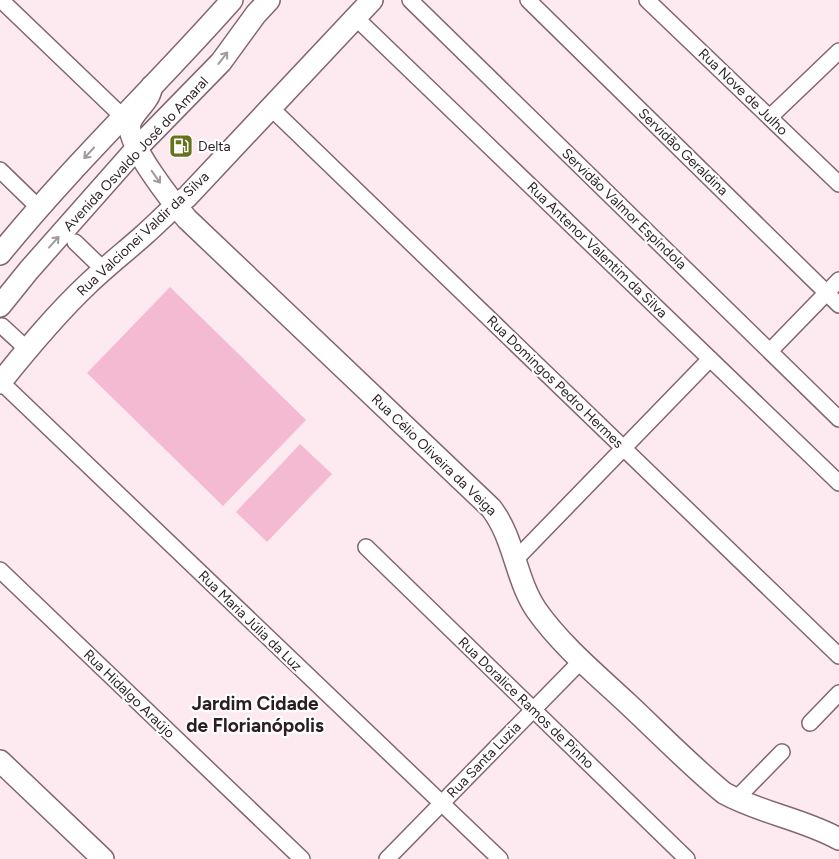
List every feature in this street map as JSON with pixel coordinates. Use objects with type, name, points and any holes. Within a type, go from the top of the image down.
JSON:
[{"type":"main road","points":[[0,254],[38,207],[232,0]]},
{"type":"main road","name":"Rua Valcionei Valdir da Silva","points":[[0,383],[62,310],[104,270],[155,226],[175,205],[187,197],[372,0]]},
{"type":"main road","name":"Avenida Osvaldo José do Amaral","points":[[1,316],[30,270],[136,149],[221,62],[262,5]]},
{"type":"main road","points":[[136,149],[130,130],[131,121],[148,97],[152,86]]},
{"type":"main road","name":"Rua Célio Oliveira da Veiga","points":[[136,149],[187,219],[491,508],[505,529],[528,596],[538,612],[581,661],[714,784],[736,800],[805,824],[839,840]]},
{"type":"main road","points":[[30,270],[19,275],[12,274],[6,269],[4,260],[38,207]]},
{"type":"main road","points":[[0,761],[103,859]]},
{"type":"street","points":[[1,0],[123,118]]},
{"type":"street","name":"Servidão Valmor Espíndola","points":[[410,0],[839,418]]},
{"type":"street","name":"Servidão Geraldina","points":[[528,0],[839,305]]},
{"type":"street","name":"Rua Nove de Julho","points":[[647,0],[839,184]]},
{"type":"street","name":"Rua Antenor Valentim da Silva","points":[[356,18],[839,483]]},
{"type":"street","points":[[770,117],[839,51]]},
{"type":"street","name":"Rua Domingos Pedro Hermes","points":[[271,108],[839,656]]},
{"type":"street","points":[[0,170],[38,207]]},
{"type":"street","points":[[75,242],[104,270]]},
{"type":"street","points":[[770,351],[839,280]]},
{"type":"street","points":[[1,316],[27,349]]},
{"type":"street","points":[[515,560],[710,359]]},
{"type":"street","name":"Rua Maria Júlia da Luz","points":[[0,383],[500,859]]},
{"type":"street","name":"Rua Doralice Ramos de Pinho","points":[[366,547],[687,859]]},
{"type":"street","name":"Rua Hidalgo Araújo","points":[[0,570],[302,859]]},
{"type":"street","name":"Rua Santa Luzia","points":[[387,859],[581,661]]},
{"type":"street","points":[[810,723],[839,693]]},
{"type":"street","points":[[736,800],[782,752]]},
{"type":"shaded area","points":[[170,287],[306,420],[223,506],[87,373]]},
{"type":"shaded area","points":[[300,444],[332,474],[267,542],[236,512]]},
{"type":"place","name":"Delta","points":[[181,146]]},
{"type":"district","name":"Jardim Cidade de Florianópolis","points":[[255,714]]}]
